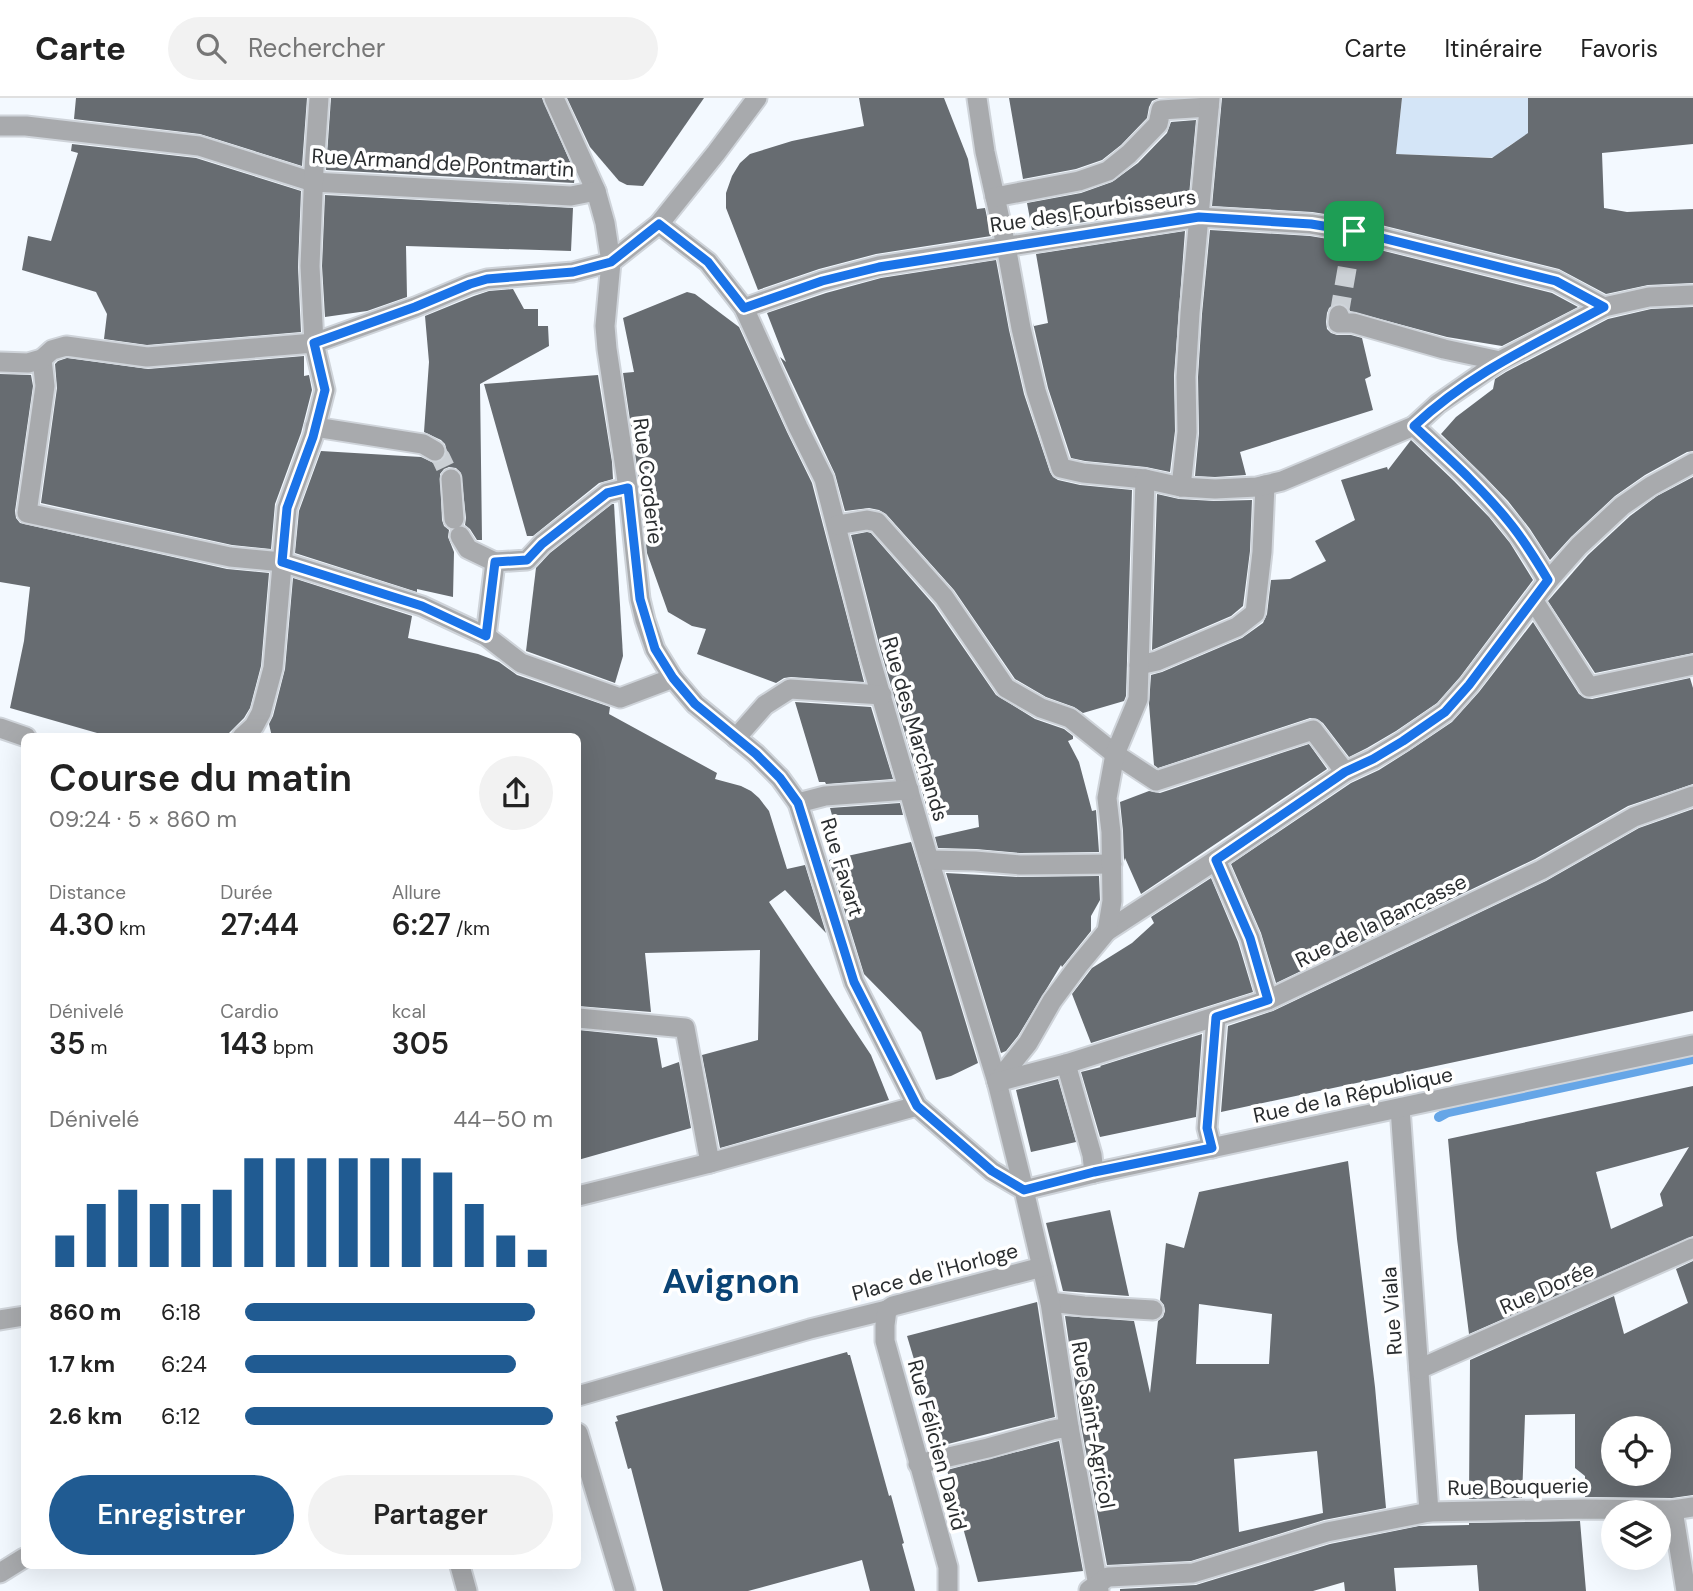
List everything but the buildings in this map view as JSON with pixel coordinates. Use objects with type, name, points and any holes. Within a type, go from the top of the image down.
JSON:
[{"type":"street","points":[[248,731],[261,713],[273,668],[287,508],[314,432],[325,390],[314,343],[310,266],[319,98]]},
{"type":"street","name":"Rue Corderie","points":[[554,98],[596,191],[605,223],[611,262],[605,326],[607,349],[628,488],[640,599],[655,649],[673,678]]},
{"type":"street","points":[[0,362],[28,363],[66,346],[147,357],[314,343],[487,279],[573,272],[611,262],[659,224],[757,98]]},
{"type":"street","points":[[977,98],[985,152],[1021,328],[1036,391],[1061,468],[1083,473],[1145,479],[1181,487],[1215,489],[1261,486],[1282,481],[1414,426],[1438,404],[1500,361],[1604,307],[1649,297],[1693,295]]},
{"type":"street","points":[[995,197],[1079,181],[1108,171],[1158,124],[1161,110],[1209,102],[1186,377],[1187,432],[1181,487]]},
{"type":"street","name":"Rue Armand de Pontmartin","points":[[0,126],[26,126],[199,146],[313,183],[571,196],[596,191]]},
{"type":"street","name":"Rue des Fourbisseurs","points":[[739,301],[879,267],[1199,217],[1311,224],[1352,239],[1556,281],[1604,307]]},
{"type":"street","name":"Rue des Marchands","points":[[659,224],[708,262],[739,301],[824,479],[855,605],[997,1082],[1024,1190]]},
{"type":"street","points":[[1339,315],[1338,323],[1353,323],[1444,349],[1500,361]]},
{"type":"street","points":[[42,359],[45,386],[27,513],[230,557],[282,562],[422,606],[486,636],[521,663],[620,698],[673,678]]},
{"type":"street","points":[[1414,426],[1509,521],[1548,580]]},
{"type":"street","points":[[314,432],[423,444],[435,451]]},
{"type":"street","points":[[997,1082],[1028,1043],[1059,992],[1107,931],[1345,772],[1403,741],[1445,712],[1469,685],[1548,580],[1579,546],[1622,506],[1693,463]]},
{"type":"street","points":[[451,479],[457,527],[468,549],[495,562],[527,560],[542,544],[607,493],[628,488]]},
{"type":"street","points":[[1107,931],[1112,901],[1112,864],[1107,798],[1115,754],[1138,699],[1145,479]]},
{"type":"street","points":[[1139,665],[1157,662],[1237,628],[1255,613],[1262,552],[1261,486]]},
{"type":"street","points":[[837,526],[867,520],[877,522],[944,597],[1006,688],[1041,708],[1070,718],[1156,782],[1313,730],[1345,772]]},
{"type":"street","points":[[486,636],[495,562]]},
{"type":"street","points":[[1534,601],[1589,687],[1693,665]]},
{"type":"street","name":"Rue Favart","points":[[673,678],[695,704],[756,754],[780,778],[798,803],[854,982],[917,1106]]},
{"type":"street","points":[[736,738],[765,705],[790,689],[882,695]]},
{"type":"street","points":[[0,728],[21,735]]},
{"type":"street","points":[[798,803],[825,796],[909,790]]},
{"type":"street","name":"Rue de la Bancasse","points":[[997,1082],[1268,1000],[1541,870],[1634,817],[1693,796]]},
{"type":"street","points":[[929,860],[1020,865],[1112,864]]},
{"type":"street","points":[[1216,860],[1250,938],[1268,1000]]},
{"type":"street","points":[[581,1017],[685,1028],[708,1154]]},
{"type":"street","points":[[1212,1148],[1207,1128],[1216,1017]]},
{"type":"street","name":"Rue de la République","points":[[1024,1190],[1094,1172],[1693,1045]]},
{"type":"street","points":[[1066,1063],[1092,1155],[1094,1172]]},
{"type":"street","points":[[581,1195],[708,1154],[917,1106],[992,1171],[1024,1190]]},
{"type":"street","name":"Rue Viala","points":[[1400,1108],[1429,1512]]},
{"type":"street","name":"Place de l'Horloge","points":[[581,1395],[810,1329],[1042,1267],[1024,1190]]},
{"type":"street","name":"Rue Dorée","points":[[1419,1369],[1693,1248]]},
{"type":"street","name":"Rue Saint-Agricol","points":[[1042,1267],[1050,1302],[1095,1589]]},
{"type":"street","points":[[1050,1302],[1153,1310]]},
{"type":"street","name":"Rue Félicien David","points":[[887,1310],[886,1341],[948,1567],[948,1591]]},
{"type":"street","points":[[0,1320],[21,1316]]},
{"type":"street","points":[[918,1464],[1069,1427]]},
{"type":"street","points":[[581,1443],[625,1591]]},
{"type":"street","points":[[1683,1508],[1686,1591]]},
{"type":"street","name":"Rue Bouquerie","points":[[1095,1589],[1108,1577],[1192,1573],[1327,1532],[1429,1512],[1683,1508]]},
{"type":"street","points":[[0,1573],[21,1560]]},
{"type":"street","points":[[461,1569],[467,1591]]},
{"type":"shaded area","points":[[1402,98],[1528,98],[1528,142],[1515,142],[1507,147],[1506,158],[1396,154]]},
{"type":"waterway","points":[[1439,1117],[1448,1112],[1693,1059]]},
{"type":"tunnel","points":[[1339,315],[1351,246]]},
{"type":"tunnel","points":[[435,451],[451,479]]},
{"type":"district","name":"Avignon","points":[[731,1281]]},
{"type":"route","points":[[1199,217],[1311,224],[1354,231],[1556,281],[1604,307],[1500,361],[1438,404],[1414,426],[1509,521],[1548,580],[1469,685],[1445,712],[1373,759],[1345,772],[1216,860],[1250,938],[1268,1000],[1216,1017],[1207,1128],[1212,1148],[1094,1172],[1024,1190],[992,1171],[917,1106],[854,982],[798,803],[780,778],[756,754],[695,704],[673,678],[655,649],[640,599],[628,488],[607,493],[542,544],[527,560],[495,562],[486,636],[422,606],[282,562],[287,508],[313,437],[325,390],[314,343],[487,279],[573,272],[611,262],[659,224],[708,262],[744,308],[822,281],[879,267],[1199,217]]}]
